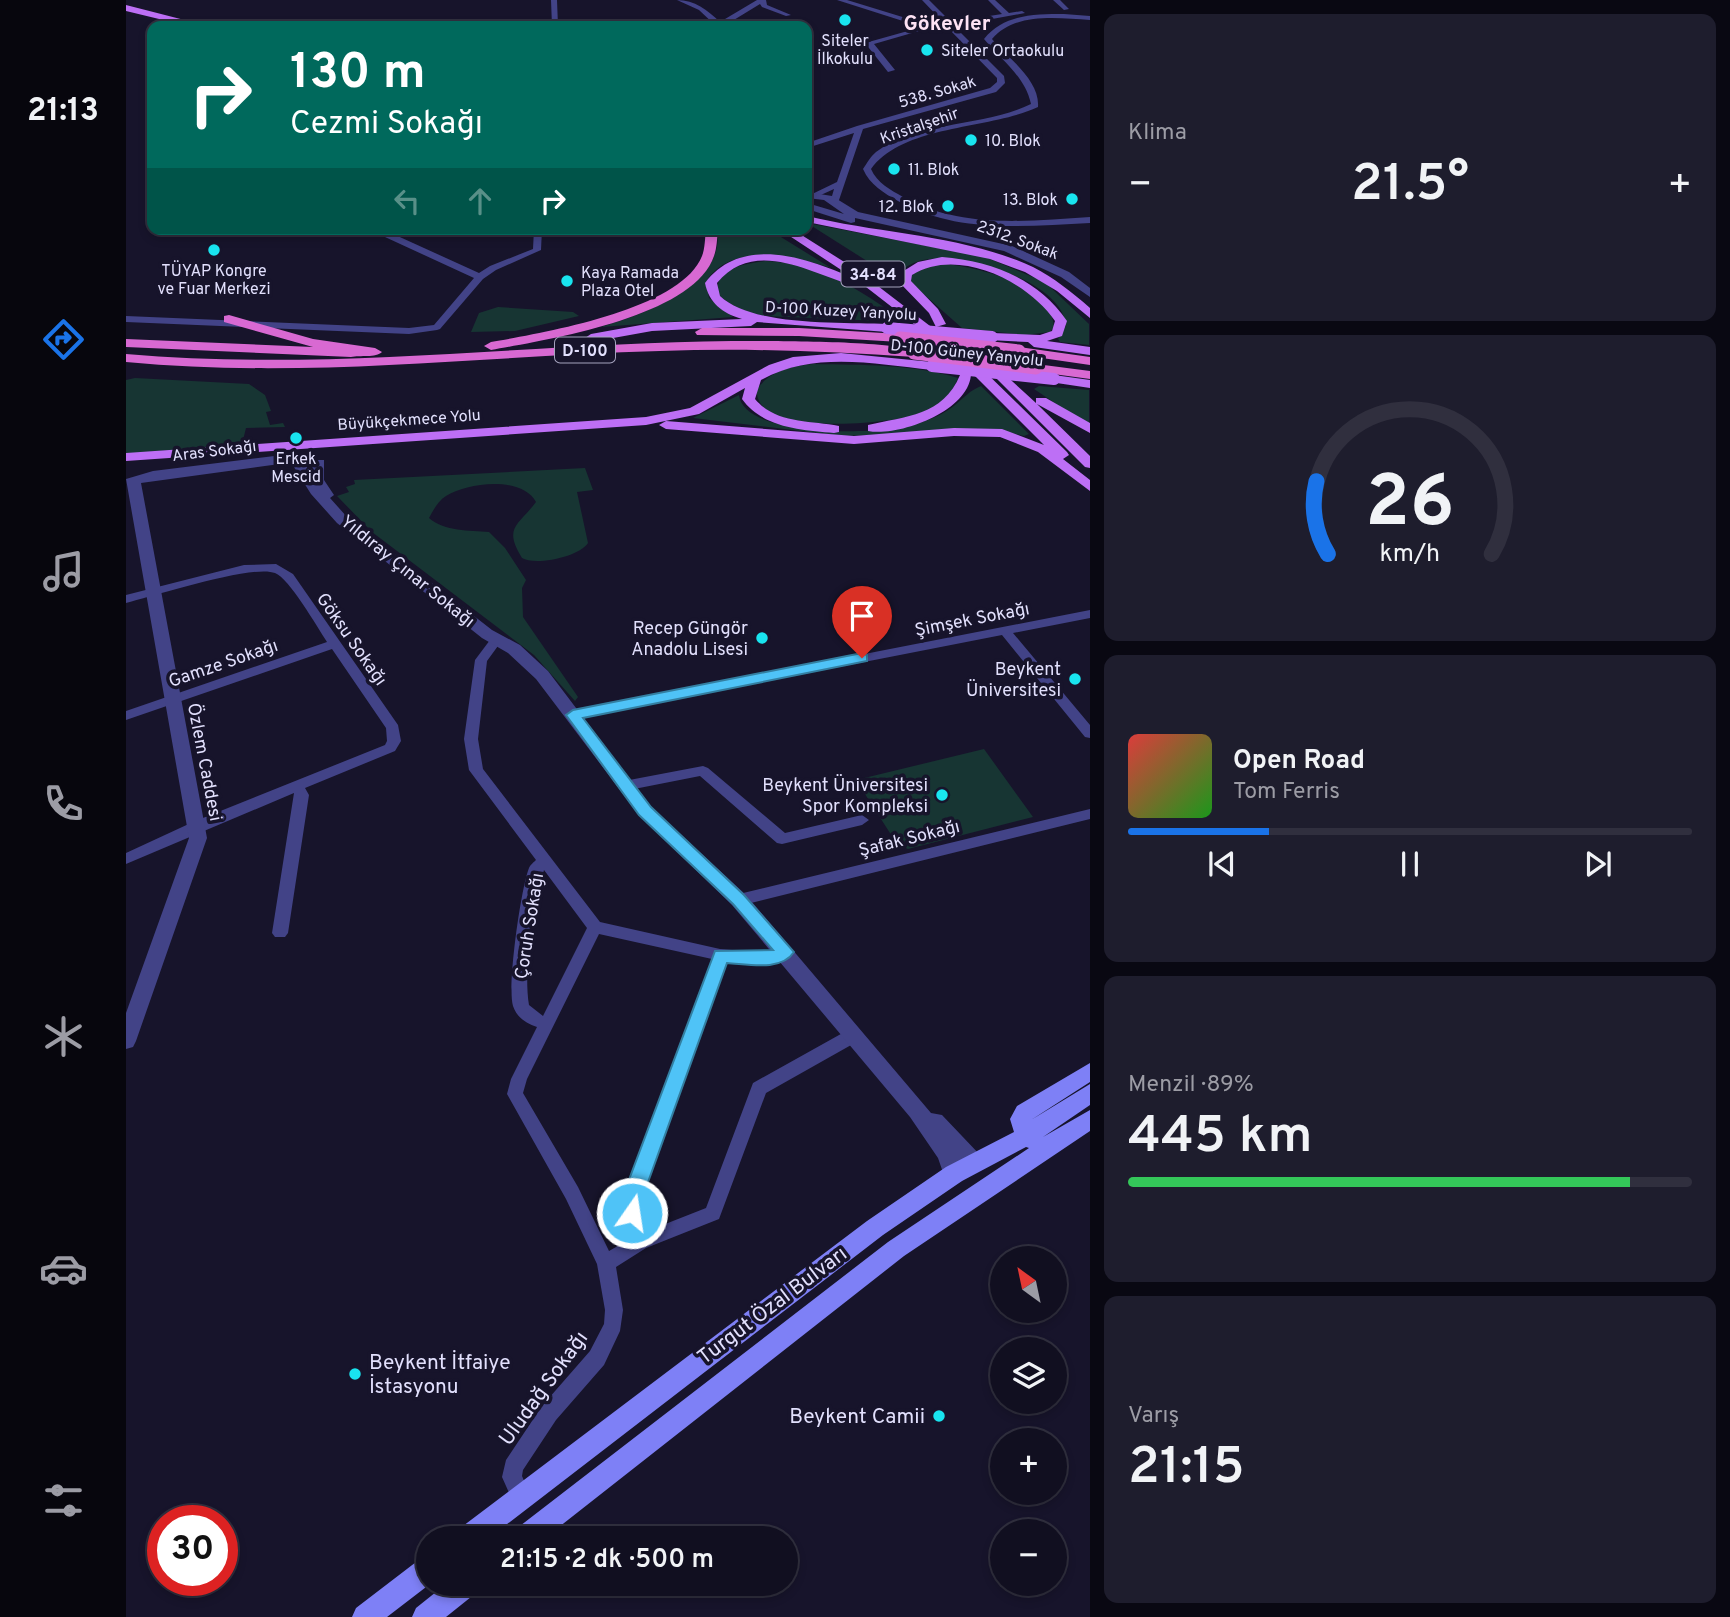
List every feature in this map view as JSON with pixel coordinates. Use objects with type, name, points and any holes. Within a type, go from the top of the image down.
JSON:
[{"type":"highway","points":[[491,346],[599,324],[659,300],[699,270],[709,250],[711,235]]},
{"type":"highway","points":[[229,318],[312,343],[375,352]]},
{"type":"highway","name":"D-100","points":[[126,343],[300,353],[375,352],[591,338],[762,331],[900,338],[1090,361]]},
{"type":"highway","name":"D-100","points":[[126,358],[256,367],[390,365],[626,348],[716,345],[821,347],[914,353],[1090,375]]},
{"type":"highway","points":[[256,367],[359,372],[692,355],[841,357]]},
{"type":"main road","points":[[126,10],[162,21]]},
{"type":"main road","points":[[126,10],[175,21]]},
{"type":"main road","points":[[812,206],[860,233],[1000,257],[1050,280],[1090,315]]},
{"type":"main road","name":"34-84","points":[[794,235],[853,272],[954,349]]},
{"type":"main road","name":"34-84","points":[[811,235],[877,277],[940,324],[1008,381]]},
{"type":"main road","points":[[797,321],[761,320],[735,313],[714,297],[711,283],[723,269],[751,259],[799,261],[850,281],[912,315]]},
{"type":"main road","points":[[940,324],[934,312],[905,282],[906,274],[918,266],[939,262],[964,264],[1009,276],[1046,298],[1061,321],[1058,333],[1041,340],[992,337]]},
{"type":"main road","name":"D-100 Kuzey Yanyolu","points":[[591,338],[662,326],[797,321],[992,337],[1090,351]]},
{"type":"main road","points":[[755,378],[748,391],[752,405],[780,419],[831,428],[893,426],[934,412],[961,390],[965,368],[954,349]]},
{"type":"main road","points":[[954,349],[1045,435],[1090,487]]},
{"type":"main road","name":"D-100 Güney Yanyolu","points":[[575,427],[668,418],[714,402],[784,363],[841,357],[1090,384]]},
{"type":"main road","points":[[1008,381],[1090,429]]},
{"type":"main road","points":[[1008,381],[1090,464]]},
{"type":"main road","points":[[575,427],[688,425],[795,437],[854,440],[954,432],[1002,433],[1043,449],[1090,487]]},
{"type":"main road","name":"Büyükçekmece Yolu","points":[[126,457],[575,427]]},
{"type":"main road","points":[[1057,1140],[1044,1145],[1028,1135],[1020,1119],[1024,1112],[1090,1071]]},
{"type":"main road","name":"Turgut Özal Bulvarı","points":[[483,1526],[875,1227],[963,1169],[1028,1135],[1090,1093]]},
{"type":"main road","name":"Turgut Özal Bulvarı","points":[[541,1526],[928,1227],[1090,1119]]},
{"type":"main road","points":[[928,1227],[972,1180],[975,1172],[963,1169]]},
{"type":"main road","points":[[365,1617],[416,1578]]},
{"type":"main road","points":[[425,1617],[452,1596]]},
{"type":"street","points":[[554,0],[555,21]]},
{"type":"street","points":[[680,0],[701,9],[715,21]]},
{"type":"street","points":[[727,21],[762,0],[764,6],[788,15]]},
{"type":"street","points":[[840,0],[908,21],[948,25],[1007,15],[1066,9],[1090,10]]},
{"type":"street","name":"538. Sokak","points":[[812,144],[993,90],[1001,83],[1001,78],[925,0]]},
{"type":"street","points":[[991,0],[1007,15]]},
{"type":"street","points":[[1056,0],[1066,9]]},
{"type":"street","points":[[1027,84],[988,38],[992,32],[1025,20],[1090,18]]},
{"type":"street","points":[[891,70],[869,43],[917,30],[925,23]]},
{"type":"street","points":[[1001,83],[1027,84]]},
{"type":"street","name":"Kristalşehir","points":[[1027,84],[1034,94],[1035,105],[1029,109],[915,139],[878,155],[869,164],[868,173],[874,182],[914,208],[955,222],[999,224],[1090,220]]},
{"type":"street","points":[[834,203],[860,128]]},
{"type":"street","points":[[812,202],[839,184]]},
{"type":"street","name":"2312. Sokak","points":[[812,203],[829,198],[853,214],[970,238],[1037,259],[1065,273],[1090,294]]},
{"type":"street","name":"2312. Sokak","points":[[812,205],[865,223],[928,230]]},
{"type":"street","points":[[388,235],[480,277]]},
{"type":"street","points":[[126,317],[422,332],[437,327],[480,277],[492,268],[537,250],[538,235]]},
{"type":"street","points":[[169,319],[229,318],[437,327]]},
{"type":"street","points":[[309,328],[320,321]]},
{"type":"street","points":[[307,463],[327,442]]},
{"type":"street","name":"Yıldıray Çınar Sokağı","points":[[286,445],[307,463],[316,491],[350,527],[395,564],[514,649],[542,675],[645,811],[738,900],[785,952],[916,1111],[947,1154],[963,1169]]},
{"type":"street","name":"Aras Sokağı","points":[[130,482],[307,463]]},
{"type":"street","name":"Özlem Caddesi","points":[[126,1041],[130,1021],[187,874],[198,826],[130,482]]},
{"type":"street","name":"Göksu Sokağı","points":[[152,592],[262,567],[276,568],[289,577],[393,728],[394,741],[390,748],[298,787]]},
{"type":"street","points":[[126,599],[152,592]]},
{"type":"street","name":"Şimşek Sokağı","points":[[573,715],[1090,614]]},
{"type":"street","points":[[1004,630],[1090,734]]},
{"type":"street","name":"Çoruh Sokağı","points":[[497,639],[481,660],[471,738],[476,770],[595,927]]},
{"type":"street","name":"Gamze Sokağı","points":[[126,716],[333,643]]},
{"type":"street","points":[[624,786],[703,771],[782,839],[862,820]]},
{"type":"street","points":[[126,859],[198,826],[298,787],[302,795],[280,933]]},
{"type":"street","name":"Şafak Sokağı","points":[[738,900],[1090,814]]},
{"type":"street","name":"Çoruh Sokağı","points":[[545,859],[536,869],[519,984],[521,1006],[527,1015],[546,1023]]},
{"type":"street","points":[[785,952],[774,957],[761,958],[721,956],[595,927],[546,1023],[515,1094],[572,1193],[606,1263],[640,1242],[713,1213],[759,1088],[854,1035]]},
{"type":"street","points":[[640,1242],[633,1227],[632,1213],[637,1185],[721,956]]},
{"type":"street","name":"Uludağ Sokağı","points":[[521,1496],[512,1477],[513,1467],[549,1413],[597,1358],[613,1325],[614,1310],[606,1263]]},
{"type":"green space","points":[[812,224],[985,257],[1045,282],[1089,324],[1089,345],[1060,342],[1058,339],[1066,326],[1060,309],[1047,295],[1029,283],[984,265],[940,259],[923,260],[899,272],[897,280]]},
{"type":"green space","points":[[717,235],[778,235],[831,268],[782,257],[746,257],[730,261],[716,269],[706,282],[709,298],[733,317],[601,327],[638,314],[678,295],[709,266],[717,249]]},
{"type":"green space","points":[[765,261],[799,266],[832,277],[891,312],[882,321],[764,316],[741,311],[718,295],[720,278],[725,273],[740,266]]},
{"type":"green space","points":[[945,264],[993,274],[1027,289],[1041,300],[1050,312],[1054,327],[1050,332],[1025,335],[962,328],[910,282],[910,276],[923,267]]},
{"type":"green space","points":[[498,307],[573,312],[579,316],[515,331],[471,332],[479,313]]},
{"type":"green space","points":[[814,364],[905,368],[958,378],[953,389],[936,406],[910,417],[829,424],[777,415],[762,405],[757,389],[769,377],[790,368]]},
{"type":"green space","points":[[135,378],[249,384],[265,395],[271,411],[266,412],[270,425],[283,423],[285,427],[246,428],[242,444],[126,454],[126,380]]},
{"type":"green space","points":[[981,386],[1029,434],[1024,436],[999,430],[842,436],[693,418],[739,395],[747,409],[764,420],[789,426],[848,431],[900,428],[942,414]]},
{"type":"green space","points":[[1039,386],[1089,390],[1089,426],[1034,389]]},
{"type":"green space","points":[[585,468],[593,490],[577,492],[588,543],[567,556],[537,561],[522,558],[516,548],[513,533],[536,502],[519,488],[494,484],[467,487],[441,500],[429,518],[450,528],[489,532],[505,548],[526,580],[522,588],[523,617],[578,697],[575,701],[534,655],[372,532],[337,496],[349,492],[346,487],[355,484],[354,480]]},
{"type":"green space","name":"Beykent Üniversitesi Spor Kompleksi","points":[[984,749],[1033,817],[908,849],[897,844],[856,780]]},
{"type":"place","name":"Siteler İlkokulu","points":[[845,20]]},
{"type":"place","name":"Siteler Ortaokulu","points":[[927,50]]},
{"type":"place","name":"10. Blok","points":[[971,140]]},
{"type":"place","name":"11. Blok","points":[[894,169]]},
{"type":"place","name":"13. Blok","points":[[1072,199]]},
{"type":"place","name":"12. Blok","points":[[948,206]]},
{"type":"place","name":"TÜYAP Kongre ve Fuar Merkezi","points":[[214,250]]},
{"type":"place","name":"Kaya Ramada Plaza Otel","points":[[567,281]]},
{"type":"place","name":"Erkek Mescid","points":[[296,438]]},
{"type":"place","name":"Recep Güngör Anadolu Lisesi","points":[[762,638]]},
{"type":"place","name":"Beykent Üniversitesi","points":[[1075,679]]},
{"type":"place","name":"Beykent Üniversitesi Spor Kompleksi","points":[[942,795]]},
{"type":"place","name":"Beykent İtfaiye İstasyonu","points":[[355,1374]]},
{"type":"place","name":"Beykent Camii","points":[[939,1416]]},
{"type":"district","name":"Gökevler","points":[[947,23]]},
{"type":"route","points":[[632,1213],[637,1185],[721,956],[761,958],[774,957],[785,952],[738,900],[645,811],[573,715],[862,658]]}]
